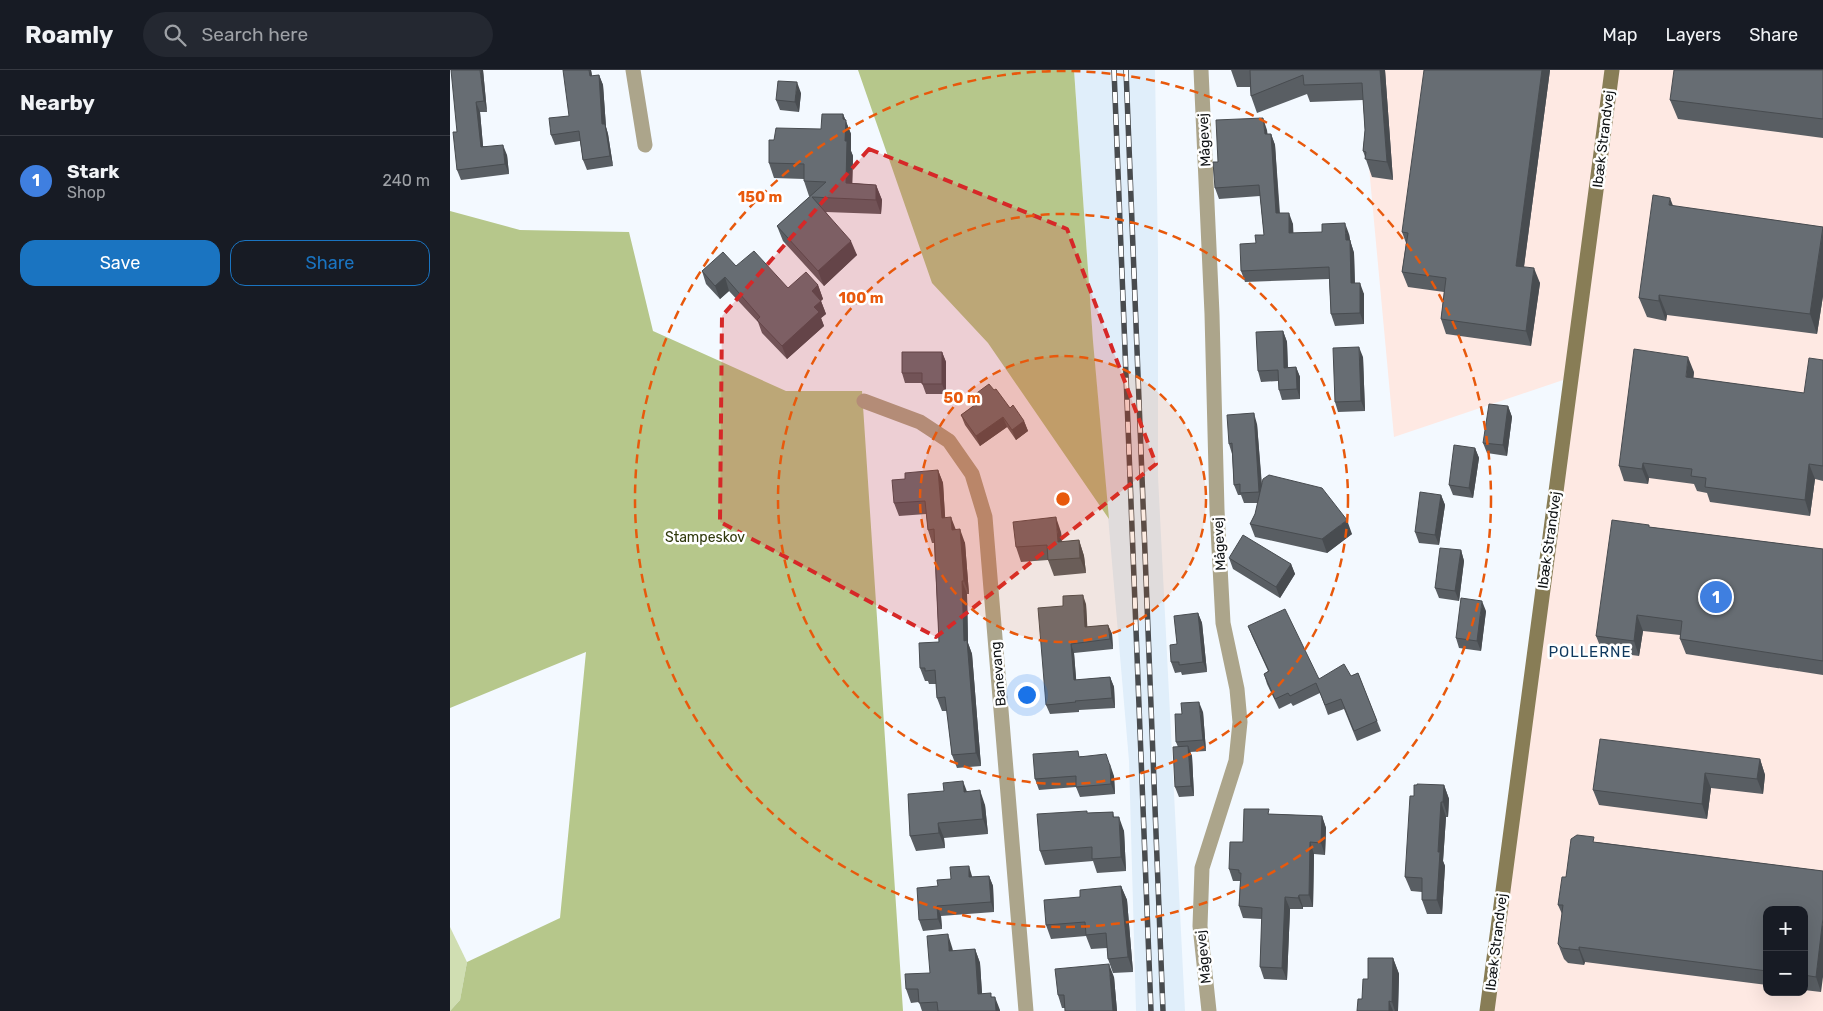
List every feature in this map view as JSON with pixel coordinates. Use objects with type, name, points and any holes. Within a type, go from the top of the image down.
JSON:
[{"type":"street","points":[[632,70],[645,145]]},
{"type":"street","name":"Mågevej","points":[[1200,70],[1212,304],[1217,510],[1223,623],[1237,689],[1240,722],[1236,762],[1202,868],[1200,926],[1208,1011]]},
{"type":"street","name":"Ibæk Strandvej","points":[[1487,1011],[1612,70]]},
{"type":"street","name":"Banevang","points":[[864,401],[920,422],[949,441],[972,474],[985,517],[1026,1011]]},
{"type":"highlighted area","points":[[869,149],[1067,229],[1156,464],[936,637],[720,522],[722,316]]},
{"type":"shaded area","points":[[1074,70],[1155,70],[1158,254],[1158,476],[1185,1011],[1136,1011],[1129,761],[1093,341]]},
{"type":"shaded area","points":[[1360,70],[1823,70],[1823,1011],[1482,1011],[1575,376],[1394,437]]},
{"type":"green space","points":[[858,70],[1074,70],[1093,341],[1109,519],[988,343],[932,283]]},
{"type":"green space","name":"Stampeskov","points":[[450,211],[520,230],[629,232],[653,331],[786,391],[862,391],[903,1011],[450,1011],[460,1000],[467,962],[560,918],[586,652],[450,708]]},
{"type":"green space","points":[[450,927],[467,962],[460,1000],[450,1011]]},
{"type":"building","points":[[451,70],[480,70],[484,101],[476,102],[481,147],[503,145],[505,164],[457,170],[453,132],[457,132]]},
{"type":"building","points":[[563,70],[589,70],[590,76],[599,75],[602,124],[605,124],[610,156],[583,160],[579,131],[551,135],[549,118],[569,116]]},
{"type":"building","points":[[1250,70],[1380,70],[1387,162],[1365,159],[1366,152],[1363,151],[1365,130],[1362,83],[1304,85],[1303,75],[1251,96]]},
{"type":"building","points":[[1424,70],[1542,70],[1516,266],[1534,268],[1526,331],[1441,319],[1446,278],[1402,272],[1408,233],[1402,232]]},
{"type":"building","points":[[1674,70],[1823,70],[1823,119],[1670,100]]},
{"type":"building","points":[[778,81],[797,82],[795,102],[776,100]]},
{"type":"building","points":[[822,114],[843,114],[843,119],[846,120],[845,141],[847,141],[846,183],[876,185],[876,200],[812,197],[851,241],[818,271],[777,226],[826,182],[804,181],[804,164],[769,163],[769,140],[774,140],[776,128],[821,129]]},
{"type":"building","points":[[1263,118],[1265,134],[1271,134],[1276,213],[1289,213],[1289,233],[1322,232],[1322,224],[1345,223],[1346,240],[1350,240],[1351,283],[1360,283],[1360,313],[1331,314],[1329,267],[1241,271],[1240,244],[1256,243],[1255,235],[1264,235],[1259,185],[1215,188],[1213,162],[1218,162],[1216,120]]},
{"type":"building","points":[[1653,195],[1670,198],[1669,205],[1823,227],[1810,314],[1659,295],[1659,301],[1639,298]]},
{"type":"building","points":[[754,251],[788,288],[806,272],[818,285],[812,291],[821,301],[814,307],[819,312],[782,346],[757,320],[760,317],[725,277],[715,286],[702,271],[723,252],[736,266]]},
{"type":"building","points":[[1283,331],[1284,368],[1296,367],[1297,389],[1279,390],[1278,370],[1258,371],[1256,332]]},
{"type":"building","points":[[1359,347],[1361,401],[1335,402],[1333,348]]},
{"type":"building","points":[[1634,349],[1688,357],[1686,377],[1804,393],[1809,358],[1823,360],[1823,466],[1809,464],[1805,500],[1705,487],[1706,478],[1691,476],[1692,469],[1643,463],[1642,469],[1619,466]]},
{"type":"building","points":[[902,352],[942,352],[942,384],[922,384],[922,373],[902,373]]},
{"type":"building","points":[[989,384],[994,390],[996,389],[1010,408],[1013,405],[1024,421],[1012,430],[1003,417],[976,436],[961,415],[979,402],[974,395]]},
{"type":"building","points":[[1489,404],[1508,406],[1503,445],[1483,443]]},
{"type":"building","points":[[1254,413],[1259,492],[1240,493],[1240,484],[1234,485],[1232,443],[1229,444],[1227,415]]},
{"type":"building","points":[[1454,445],[1475,448],[1469,488],[1449,485]]},
{"type":"building","points":[[938,470],[942,518],[951,517],[952,530],[960,529],[964,581],[962,581],[964,641],[967,640],[976,753],[952,755],[945,697],[937,698],[935,670],[925,671],[925,668],[920,668],[919,643],[939,642],[934,529],[928,530],[925,501],[894,503],[892,480],[905,479],[905,473]]},
{"type":"building","points":[[1269,475],[1322,488],[1347,520],[1322,539],[1250,524],[1255,514],[1263,479]]},
{"type":"building","points":[[1420,492],[1441,495],[1435,535],[1415,532]]},
{"type":"building","points":[[1056,517],[1058,542],[1079,540],[1080,558],[1048,560],[1047,545],[1016,547],[1013,522]]},
{"type":"building","points":[[1612,520],[1649,525],[1649,527],[1823,549],[1823,661],[1680,639],[1682,621],[1637,615],[1634,641],[1596,636]]},
{"type":"building","points":[[1243,535],[1291,564],[1276,587],[1229,558]]},
{"type":"building","points":[[1440,548],[1461,550],[1455,591],[1435,588]]},
{"type":"building","points":[[1083,595],[1085,627],[1108,625],[1110,639],[1071,644],[1074,680],[1110,677],[1112,698],[1046,705],[1038,608],[1063,606],[1063,596]]},
{"type":"building","points":[[1461,598],[1482,601],[1477,641],[1456,638]]},
{"type":"building","points":[[1285,609],[1319,679],[1344,664],[1351,676],[1358,673],[1377,721],[1354,731],[1341,699],[1325,705],[1316,683],[1290,696],[1288,693],[1275,699],[1264,674],[1269,671],[1248,626]]},
{"type":"building","points":[[1198,613],[1203,662],[1179,665],[1179,662],[1171,662],[1170,645],[1177,644],[1174,616]]},
{"type":"building","points":[[1199,702],[1203,740],[1176,742],[1175,714],[1182,714],[1181,703]]},
{"type":"building","points":[[1600,739],[1760,759],[1757,779],[1705,773],[1702,804],[1593,790]]},
{"type":"building","points":[[1188,746],[1191,786],[1175,787],[1173,747]]},
{"type":"building","points":[[1078,751],[1079,757],[1106,754],[1110,766],[1111,784],[1076,787],[1076,776],[1035,779],[1033,754]]},
{"type":"building","points":[[963,781],[964,792],[980,790],[983,819],[938,823],[939,833],[910,836],[908,794],[944,791],[943,783]]},
{"type":"building","points":[[1414,785],[1444,785],[1443,802],[1441,802],[1437,900],[1422,900],[1422,878],[1405,877],[1410,796],[1414,796]]},
{"type":"building","points":[[1244,809],[1269,809],[1268,814],[1322,816],[1321,843],[1310,842],[1309,895],[1299,895],[1298,898],[1285,897],[1282,968],[1260,967],[1262,908],[1239,906],[1241,873],[1239,873],[1239,870],[1229,869],[1230,842],[1243,842]]},
{"type":"building","points":[[1087,811],[1087,813],[1113,812],[1113,817],[1119,817],[1121,857],[1092,859],[1092,847],[1040,851],[1037,814]]},
{"type":"building","points":[[1577,835],[1594,837],[1593,842],[1823,871],[1823,918],[1816,977],[1808,976],[1808,906],[1763,906],[1763,970],[1579,947],[1579,950],[1562,948],[1558,944],[1563,905],[1558,905],[1562,877],[1566,877],[1571,839]]},
{"type":"building","points":[[969,866],[969,877],[989,876],[991,902],[937,906],[938,919],[919,920],[917,888],[938,886],[937,880],[951,879],[950,867]]},
{"type":"building","points":[[1121,886],[1128,957],[1108,959],[1106,933],[1086,935],[1085,922],[1046,925],[1044,900],[1080,897],[1080,890]]},
{"type":"building","points":[[948,934],[949,951],[975,949],[978,994],[991,993],[991,997],[995,997],[996,1011],[938,1011],[937,1002],[919,1003],[918,989],[906,989],[905,974],[930,973],[927,936]]},
{"type":"building","points":[[1368,958],[1393,958],[1392,1002],[1389,1001],[1389,1011],[1357,1011],[1358,999],[1362,999],[1363,979],[1368,979]]},
{"type":"building","points":[[1109,964],[1113,1011],[1065,1011],[1064,995],[1058,995],[1055,969]]},
{"type":"railway","points":[[1114,70],[1151,1011]]},
{"type":"railway","points":[[1126,70],[1163,1011]]},
{"type":"place","name":"Stark","points":[[1716,597]]},
{"type":"district","name":"POLLERNE","points":[[1590,652]]}]
